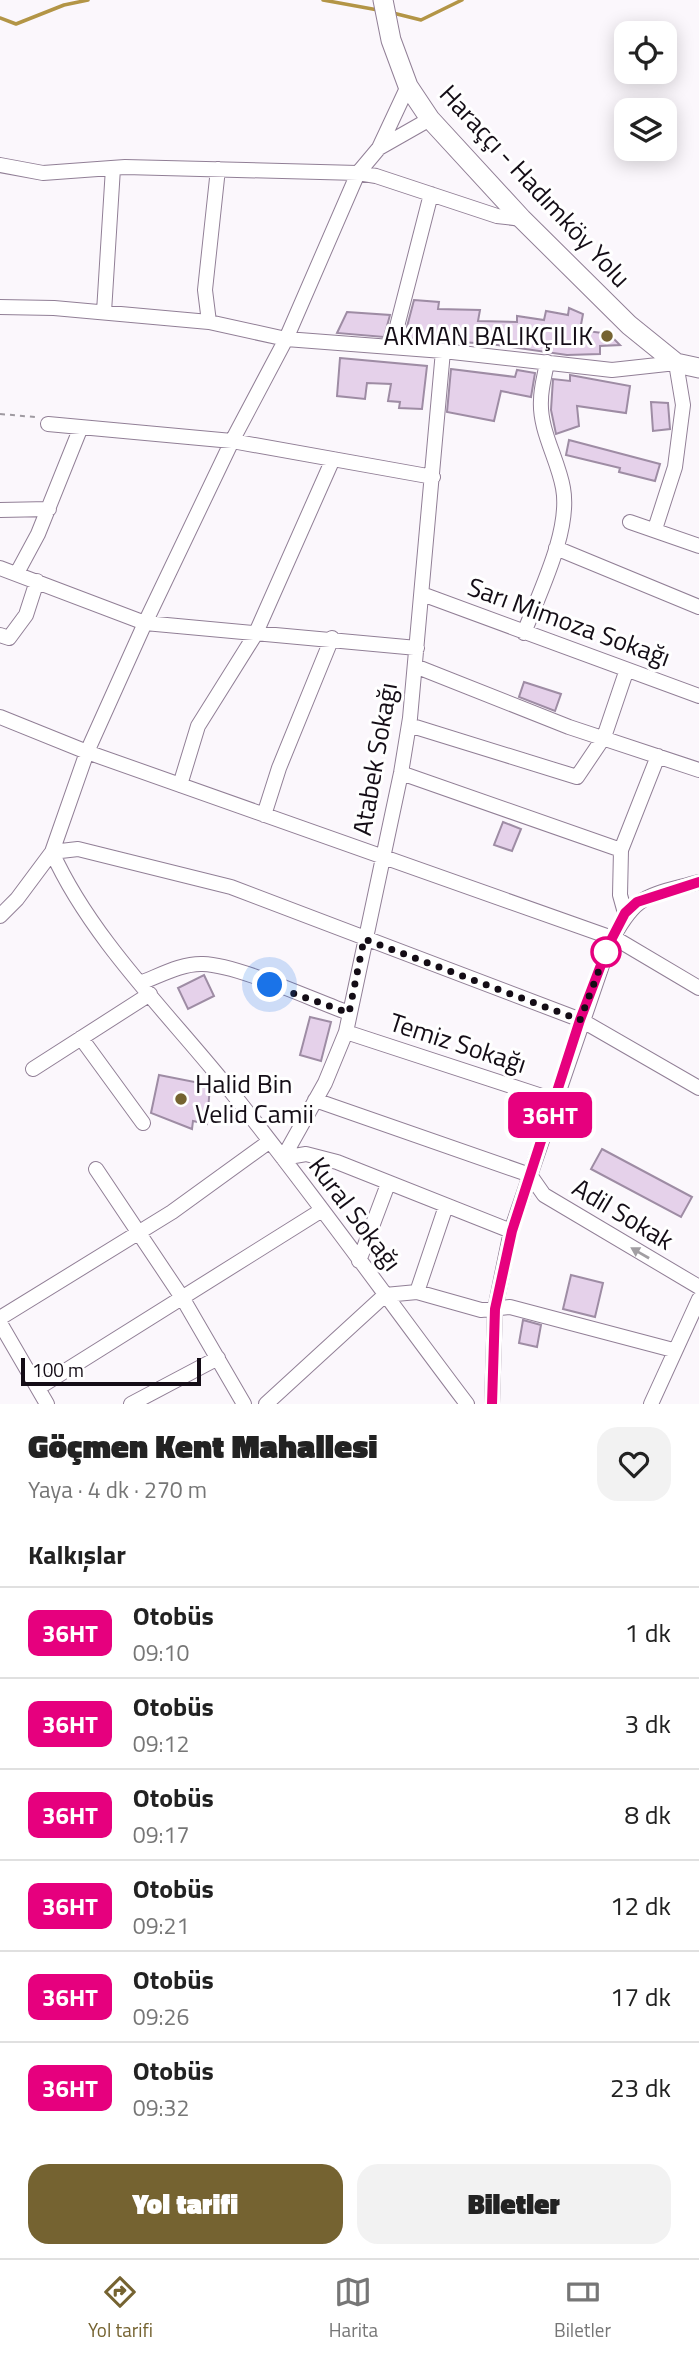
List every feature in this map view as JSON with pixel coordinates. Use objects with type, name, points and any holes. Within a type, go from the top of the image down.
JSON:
[{"type":"main road","name":"Haraççı - Hadımköy Yolu","points":[[383,0],[391,40],[408,86],[430,120],[522,219],[629,325],[676,363],[699,368]]},
{"type":"street","points":[[0,916],[17,900],[52,852],[87,752],[145,623],[232,442],[286,339],[358,173],[379,148],[408,86]]},
{"type":"street","points":[[379,148],[430,120]]},
{"type":"street","points":[[0,165],[43,173],[113,167],[358,173],[497,216],[522,219]]},
{"type":"street","points":[[104,312],[113,167]]},
{"type":"street","points":[[209,322],[205,289],[218,169]]},
{"type":"street","points":[[392,346],[432,194]]},
{"type":"street","points":[[0,307],[104,312],[209,322],[286,339],[392,346],[612,370],[676,363],[684,405],[675,467],[655,529]]},
{"type":"street","name":"Atabek Sokağı","points":[[283,1158],[315,1100],[346,1032],[401,773],[415,666],[443,351]]},
{"type":"street","points":[[524,633],[556,548],[564,509],[563,488],[543,422],[540,401],[547,362]]},
{"type":"street","points":[[48,424],[232,442],[433,477]]},
{"type":"street","points":[[17,573],[49,509],[81,427]]},
{"type":"street","points":[[180,785],[198,726],[255,635],[333,459]]},
{"type":"street","points":[[0,510],[49,509]]},
{"type":"street","points":[[630,523],[655,529],[699,546]]},
{"type":"street","points":[[556,548],[699,607]]},
{"type":"street","points":[[0,568],[145,623],[255,635],[332,638],[416,648]]},
{"type":"street","points":[[0,635],[9,638],[26,615],[37,581]]},
{"type":"street","name":"Sarı Mimoza Sokağı","points":[[422,594],[626,672],[699,696]]},
{"type":"street","points":[[264,815],[279,768],[332,638]]},
{"type":"street","points":[[415,666],[699,770]]},
{"type":"street","points":[[409,725],[577,777],[604,737],[626,672]]},
{"type":"street","points":[[1,720],[382,858],[612,937],[699,988]]},
{"type":"street","points":[[625,913],[620,895],[621,850],[658,756]]},
{"type":"street","points":[[401,773],[621,850]]},
{"type":"street","points":[[52,852],[78,849],[231,887],[580,1020],[699,1088]]},
{"type":"street","name":"Kural Sokağı","points":[[52,852],[66,883],[145,989],[270,1141],[467,1404]]},
{"type":"street","points":[[492,1404],[495,1309],[512,1231],[580,1020],[612,937],[625,913],[637,902],[699,882]]},
{"type":"street","points":[[33,1069],[81,1038],[145,989],[184,967],[202,964],[228,968],[349,1013]]},
{"type":"street","name":"Temiz Sokağı","points":[[346,1032],[554,1100]]},
{"type":"street","points":[[81,1038],[143,1123]]},
{"type":"street","points":[[315,1100],[530,1175]]},
{"type":"street","points":[[47,1404],[0,1320],[172,1212],[270,1141]]},
{"type":"street","points":[[283,1158],[306,1154],[337,1162],[512,1231]]},
{"type":"street","points":[[96,1169],[141,1231],[243,1404]]},
{"type":"street","name":"Adil Sokak","points":[[530,1175],[544,1195],[699,1287]]},
{"type":"street","points":[[359,1261],[388,1184]]},
{"type":"street","points":[[417,1292],[446,1206]]},
{"type":"street","points":[[38,1388],[321,1210]]},
{"type":"street","points":[[266,1404],[385,1296],[417,1292],[481,1310],[510,1307],[673,1350]]},
{"type":"street","points":[[651,1404],[673,1350],[699,1299]]},
{"type":"street","points":[[131,1404],[218,1358]]},
{"type":"path","points":[[0,414],[33,416],[48,424]]},
{"type":"building","points":[[414,300],[439,302],[438,309],[480,310],[478,321],[517,322],[517,316],[544,320],[546,311],[568,315],[569,308],[583,314],[580,330],[609,334],[620,345],[600,346],[600,354],[567,355],[490,344],[404,338]]},
{"type":"building","points":[[347,312],[390,315],[384,337],[337,333]]},
{"type":"building","points":[[340,358],[427,366],[422,409],[399,408],[400,402],[388,401],[391,384],[367,383],[365,399],[337,396]]},
{"type":"building","points":[[451,369],[515,377],[517,370],[535,373],[531,397],[501,391],[494,421],[447,412]]},
{"type":"building","points":[[570,375],[630,386],[626,413],[577,406],[579,426],[556,434],[551,410],[553,379],[570,381]]},
{"type":"building","points":[[651,402],[668,403],[670,429],[653,431]]},
{"type":"building","points":[[569,440],[660,464],[655,481],[619,472],[620,468],[566,455]]},
{"type":"building","points":[[524,682],[561,694],[555,711],[519,697]]},
{"type":"building","points":[[503,822],[521,829],[512,851],[494,845]]},
{"type":"building","points":[[204,975],[214,996],[188,1009],[178,988]]},
{"type":"building","points":[[310,1017],[331,1022],[321,1061],[300,1055]]},
{"type":"building","name":"Halid Bin Velid Camii","points":[[159,1075],[210,1085],[207,1124],[193,1121],[192,1129],[151,1113]]},
{"type":"building","points":[[602,1149],[692,1197],[681,1217],[591,1169]]},
{"type":"building","points":[[571,1275],[603,1283],[595,1317],[563,1309]]},
{"type":"building","points":[[523,1320],[541,1325],[537,1347],[519,1343]]},
{"type":"waterway","points":[[0,18],[16,24],[64,5],[88,0]]},
{"type":"waterway","points":[[323,0],[378,10]]},
{"type":"waterway","points":[[393,13],[421,20],[462,0]]},
{"type":"bus line","name":"36HT","points":[[492,1404],[495,1309],[512,1231],[580,1020],[609,944],[625,913],[637,902],[699,882]]},
{"type":"place","name":"AKMAN BALIKÇILIK","points":[[607,336]]},
{"type":"place","name":"Halid Bin Velid Camii","points":[[181,1099]]},
{"type":"route","points":[[270,985],[349,1013],[364,939],[580,1020],[609,944],[606,952]]}]
